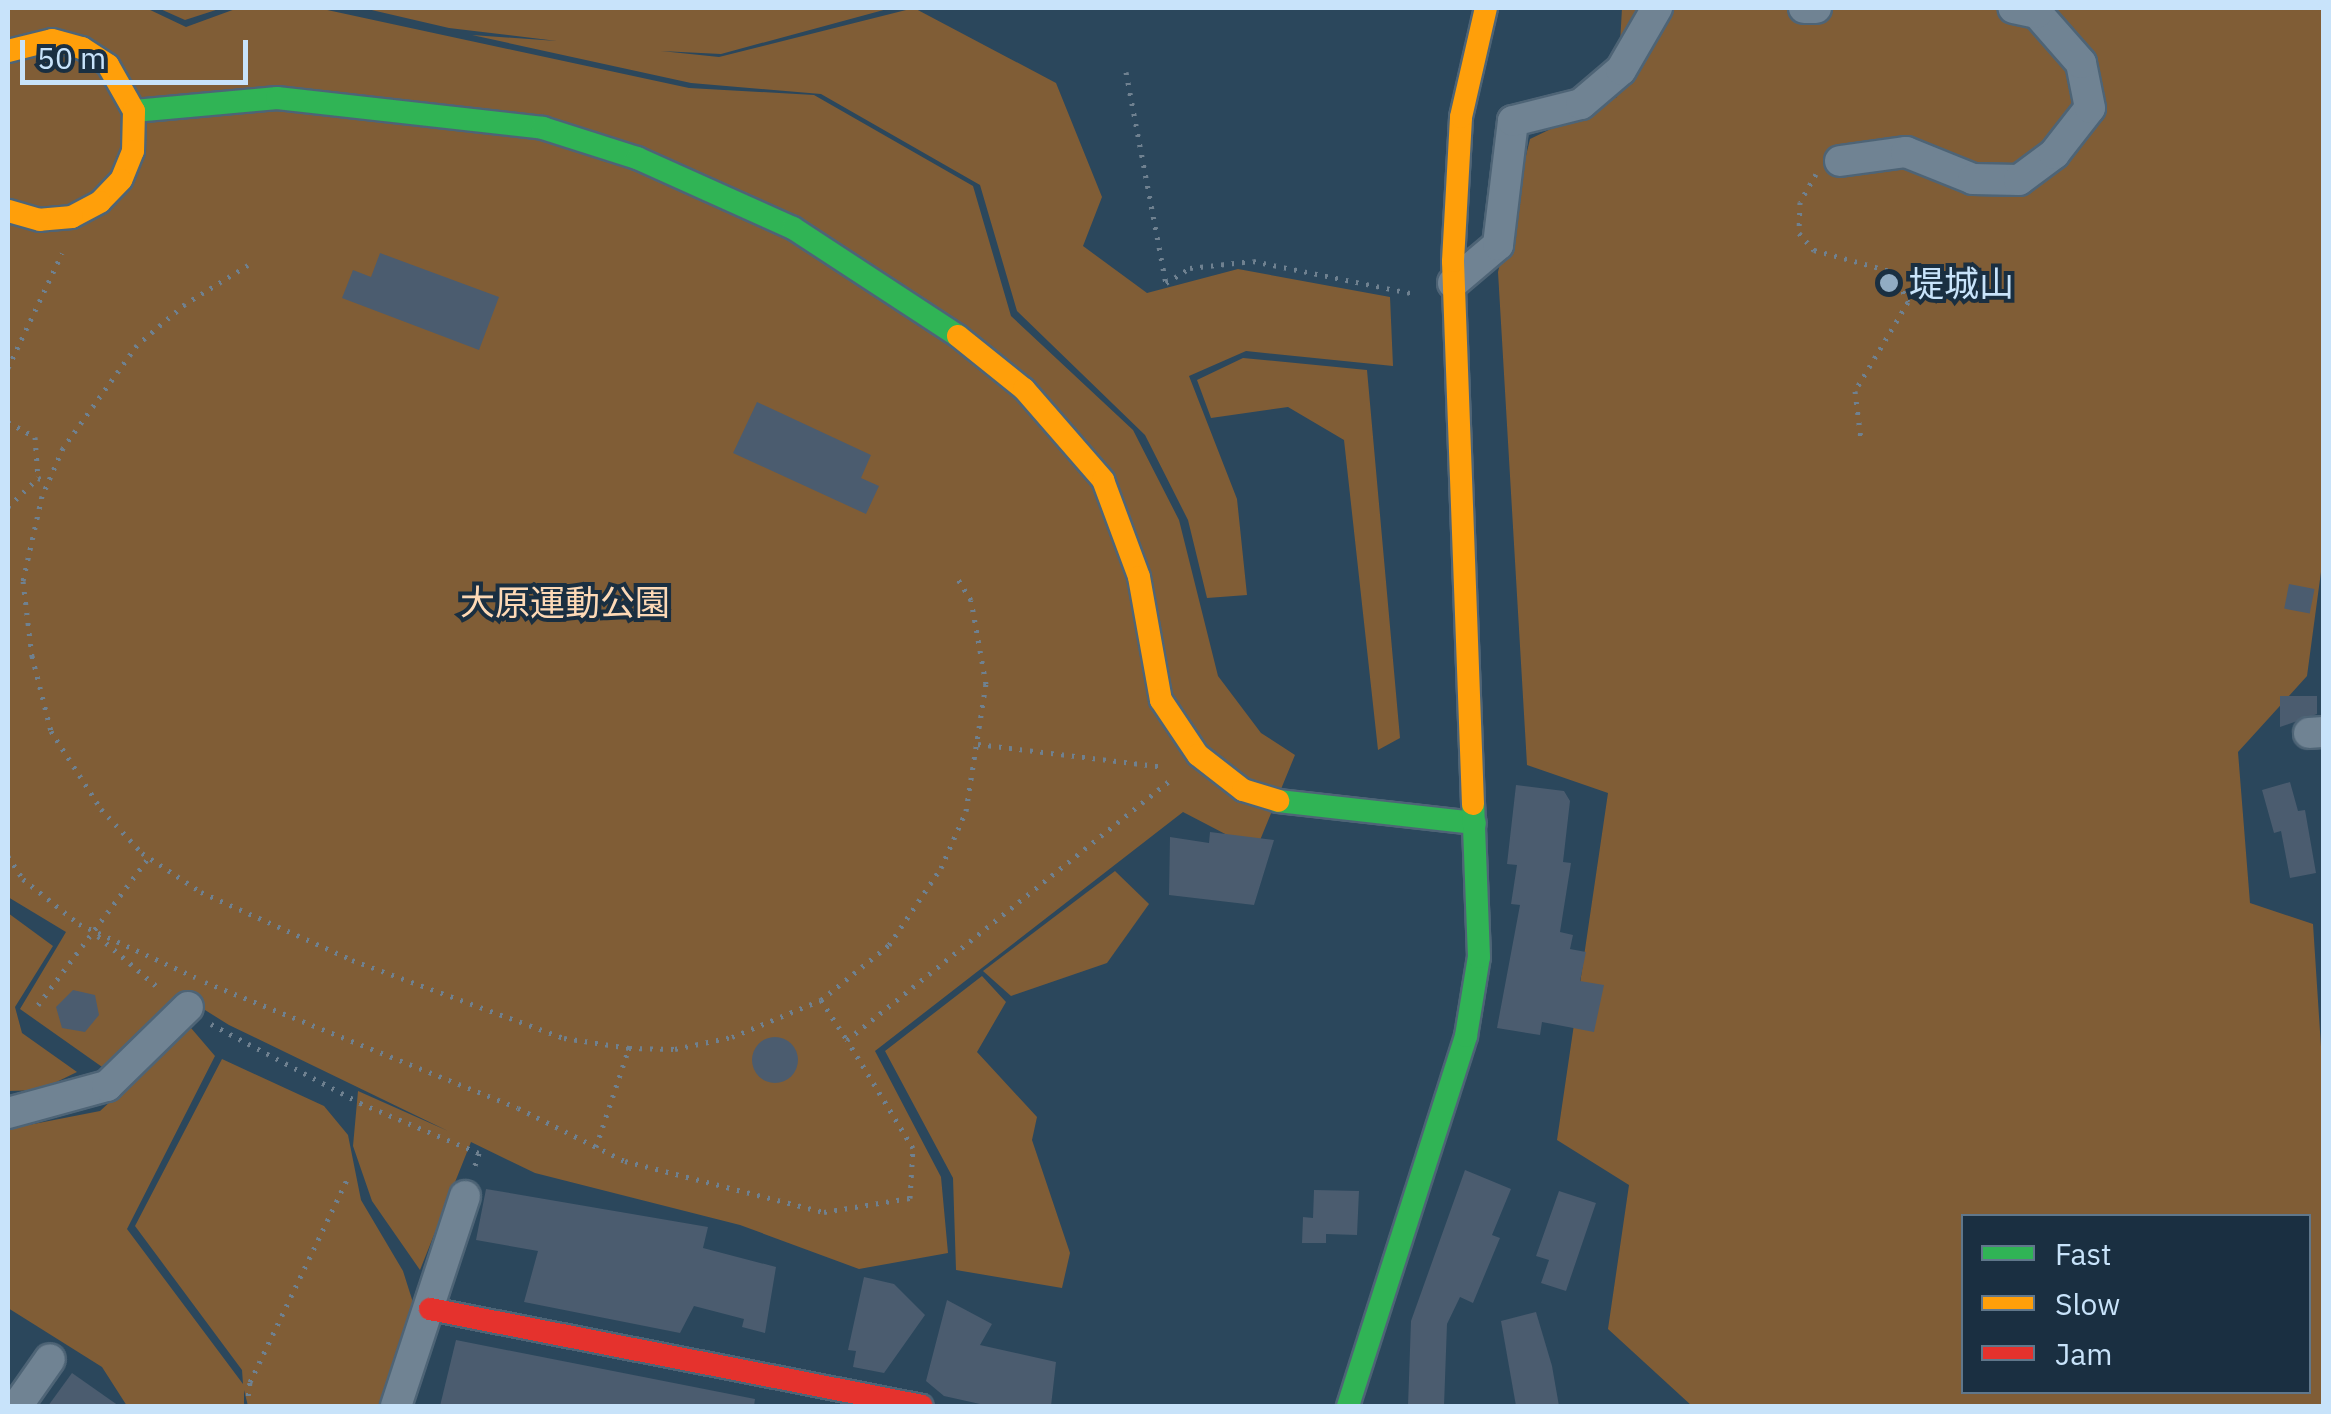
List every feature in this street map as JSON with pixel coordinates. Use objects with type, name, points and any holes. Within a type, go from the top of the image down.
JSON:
[{"type":"street","points":[[1348,1406],[1466,1036],[1479,958],[1453,283],[1461,117],[1486,8]]},
{"type":"street","points":[[1453,283],[1498,245],[1513,120],[1581,104],[1621,70],[1657,8]]},
{"type":"street","points":[[1804,8],[1816,8]]},
{"type":"street","points":[[1840,161],[1906,152],[1973,178],[2019,180],[2054,154],[2090,108],[2081,62],[2037,12],[2014,8]]},
{"type":"street","points":[[8,51],[52,40],[82,48],[108,65],[134,111],[134,151],[121,180],[100,202],[72,217],[40,220],[8,212]]},
{"type":"street","points":[[134,111],[277,98],[542,128],[638,158],[793,228],[921,307],[1024,389],[1103,480],[1139,577],[1161,700],[1198,756],[1243,790],[1281,802],[1475,823]]},
{"type":"street","points":[[8,1113],[107,1086],[188,1007]]},
{"type":"street","points":[[396,1406],[465,1196]]},
{"type":"street","points":[[430,1309],[922,1406]]},
{"type":"street","points":[[16,1406],[50,1358]]},
{"type":"path","points":[[1126,72],[1166,283],[1190,268],[1253,261],[1414,294]]},
{"type":"path","points":[[1840,161],[1814,175],[1800,202],[1799,233],[1814,250],[1894,272],[1908,302],[1855,392],[1861,439]]},
{"type":"path","points":[[8,368],[68,239]]},
{"type":"path","points":[[248,265],[186,304],[137,345],[62,448],[48,481],[23,582],[32,656],[51,731],[101,809],[149,858],[201,892],[352,960],[564,1038],[630,1048],[675,1049],[732,1037],[821,1000],[889,945],[941,868],[966,811],[986,684],[971,600],[956,576]]},
{"type":"path","points":[[8,422],[35,438],[38,478]]},
{"type":"path","points":[[38,478],[48,481]]},
{"type":"path","points":[[8,506],[38,478]]},
{"type":"path","points":[[846,1040],[1182,770],[978,744]]},
{"type":"path","points":[[8,856],[23,879],[92,930],[139,977]]},
{"type":"path","points":[[38,1005],[149,858]]},
{"type":"path","points":[[92,930],[280,1016],[518,1108],[625,1161],[824,1212],[910,1198],[913,1148],[821,1000]]},
{"type":"path","points":[[188,1007],[233,1041],[479,1153],[465,1196]]},
{"type":"path","points":[[596,1147],[630,1048]]},
{"type":"path","points":[[247,1406],[250,1382],[349,1175]]},
{"type":"green space","name":"大原運動公園","points":[[8,8],[146,8],[186,27],[238,8],[318,8],[689,88],[814,95],[973,186],[1011,316],[1133,430],[1179,520],[1218,676],[1261,733],[1295,755],[1256,850],[1183,812],[875,1051],[941,1177],[948,1253],[859,1269],[740,1225],[535,1173],[471,1142],[420,1270],[372,1201],[353,1146],[358,1091],[448,1131],[229,1025],[181,995],[105,1069],[20,1009],[66,932],[8,897]]},
{"type":"green space","points":[[158,8],[222,8],[185,20]]},
{"type":"green space","points":[[363,8],[891,8],[721,54],[661,51],[719,57],[914,8],[1056,83],[1102,197],[1083,246],[1147,293],[1238,269],[1390,297],[1393,366],[1246,351],[1189,376],[1237,499],[1247,595],[1207,598],[1188,520],[1145,435],[1017,311],[980,185],[821,94],[691,83],[472,35],[557,41],[449,28]]},
{"type":"green space","points":[[1622,8],[2323,8],[2323,557],[2307,676],[2238,752],[2250,903],[2313,924],[2324,1093],[2323,1406],[1692,1406],[1608,1329],[1629,1185],[1557,1140],[1608,793],[1527,765],[1498,272],[1530,139],[1617,97]]},
{"type":"green space","points":[[1243,358],[1367,370],[1400,738],[1378,750],[1344,440],[1288,407],[1211,418],[1197,380]]},
{"type":"green space","points":[[1115,871],[1149,904],[1107,963],[1011,996],[983,971]]},
{"type":"green space","points":[[8,913],[53,946],[15,1007],[22,1033],[77,1072],[40,1090],[8,1091]]},
{"type":"green space","points":[[982,976],[1006,1002],[977,1052],[1037,1117],[1032,1140],[1070,1253],[1062,1288],[956,1270],[953,1178],[885,1051]]},
{"type":"green space","points":[[191,1028],[215,1056],[127,1229],[243,1384],[242,1370],[135,1226],[222,1059],[324,1106],[348,1135],[361,1200],[403,1271],[416,1312],[385,1406],[248,1406],[244,1390],[244,1406],[127,1406],[102,1367],[8,1308],[8,1129],[100,1111]]},
{"type":"building","points":[[380,253],[499,297],[479,350],[342,298],[353,270],[371,277]]},
{"type":"building","points":[[757,402],[871,455],[861,478],[879,486],[866,514],[733,453]]},
{"type":"building","points":[[2289,584],[2315,589],[2310,614],[2284,609]]},
{"type":"building","points":[[2280,696],[2317,696],[2317,714],[2280,727]]},
{"type":"building","points":[[2290,782],[2298,811],[2305,810],[2316,873],[2290,878],[2281,831],[2274,833],[2262,790]]},
{"type":"building","points":[[1516,785],[1564,791],[1570,801],[1563,862],[1571,863],[1560,932],[1573,935],[1570,949],[1586,952],[1580,981],[1604,985],[1594,1032],[1542,1022],[1540,1035],[1497,1028],[1520,905],[1511,904],[1517,865],[1507,864]]},
{"type":"building","points":[[1210,832],[1274,840],[1254,905],[1169,895],[1170,837],[1209,843]]},
{"type":"building","points":[[73,990],[95,995],[99,1015],[85,1032],[62,1028],[56,1007]]},
{"type":"building","points":[[775,1037],[792,1043],[798,1060],[792,1077],[775,1083],[758,1077],[752,1060],[758,1043]]},
{"type":"building","points":[[1465,1170],[1511,1189],[1492,1235],[1500,1238],[1473,1303],[1460,1297],[1447,1324],[1444,1406],[1408,1406],[1411,1321]]},
{"type":"building","points":[[486,1189],[708,1227],[703,1248],[776,1267],[765,1333],[742,1327],[744,1319],[694,1306],[680,1333],[524,1302],[538,1251],[476,1240]]},
{"type":"building","points":[[1314,1190],[1359,1191],[1357,1235],[1326,1234],[1326,1243],[1302,1243],[1303,1217],[1313,1218]]},
{"type":"building","points":[[1559,1191],[1596,1203],[1566,1291],[1541,1283],[1549,1260],[1536,1256]]},
{"type":"building","points":[[864,1277],[894,1284],[925,1315],[884,1373],[853,1367],[856,1351],[848,1350]]},
{"type":"building","points":[[947,1300],[992,1324],[980,1345],[1056,1362],[1051,1406],[989,1406],[944,1396],[926,1381]]},
{"type":"building","points":[[1536,1312],[1559,1406],[1516,1406],[1501,1321]]},
{"type":"building","points":[[456,1340],[755,1399],[754,1406],[440,1406]]},
{"type":"building","points":[[72,1373],[119,1406],[48,1406]]},
{"type":"traffic: fast","points":[[134,111],[277,98],[543,128],[637,158],[793,228],[958,336]]},
{"type":"traffic: fast","points":[[1278,801],[1475,823]]},
{"type":"traffic: fast","points":[[1348,1406],[1466,1036],[1479,957],[1473,804]]},
{"type":"traffic: slow","points":[[1473,804],[1453,261],[1461,117],[1486,8]]},
{"type":"traffic: slow","points":[[8,51],[52,40],[82,48],[108,65],[134,111],[133,151],[121,180],[100,202],[72,217],[40,220],[8,211]]},
{"type":"traffic: slow","points":[[958,336],[1024,389],[1103,480],[1139,577],[1161,700],[1198,755],[1243,790],[1278,801]]},
{"type":"traffic: jam","points":[[430,1309],[922,1406]]},
{"type":"place","name":"堤城山","points":[[1889,283]]}]
